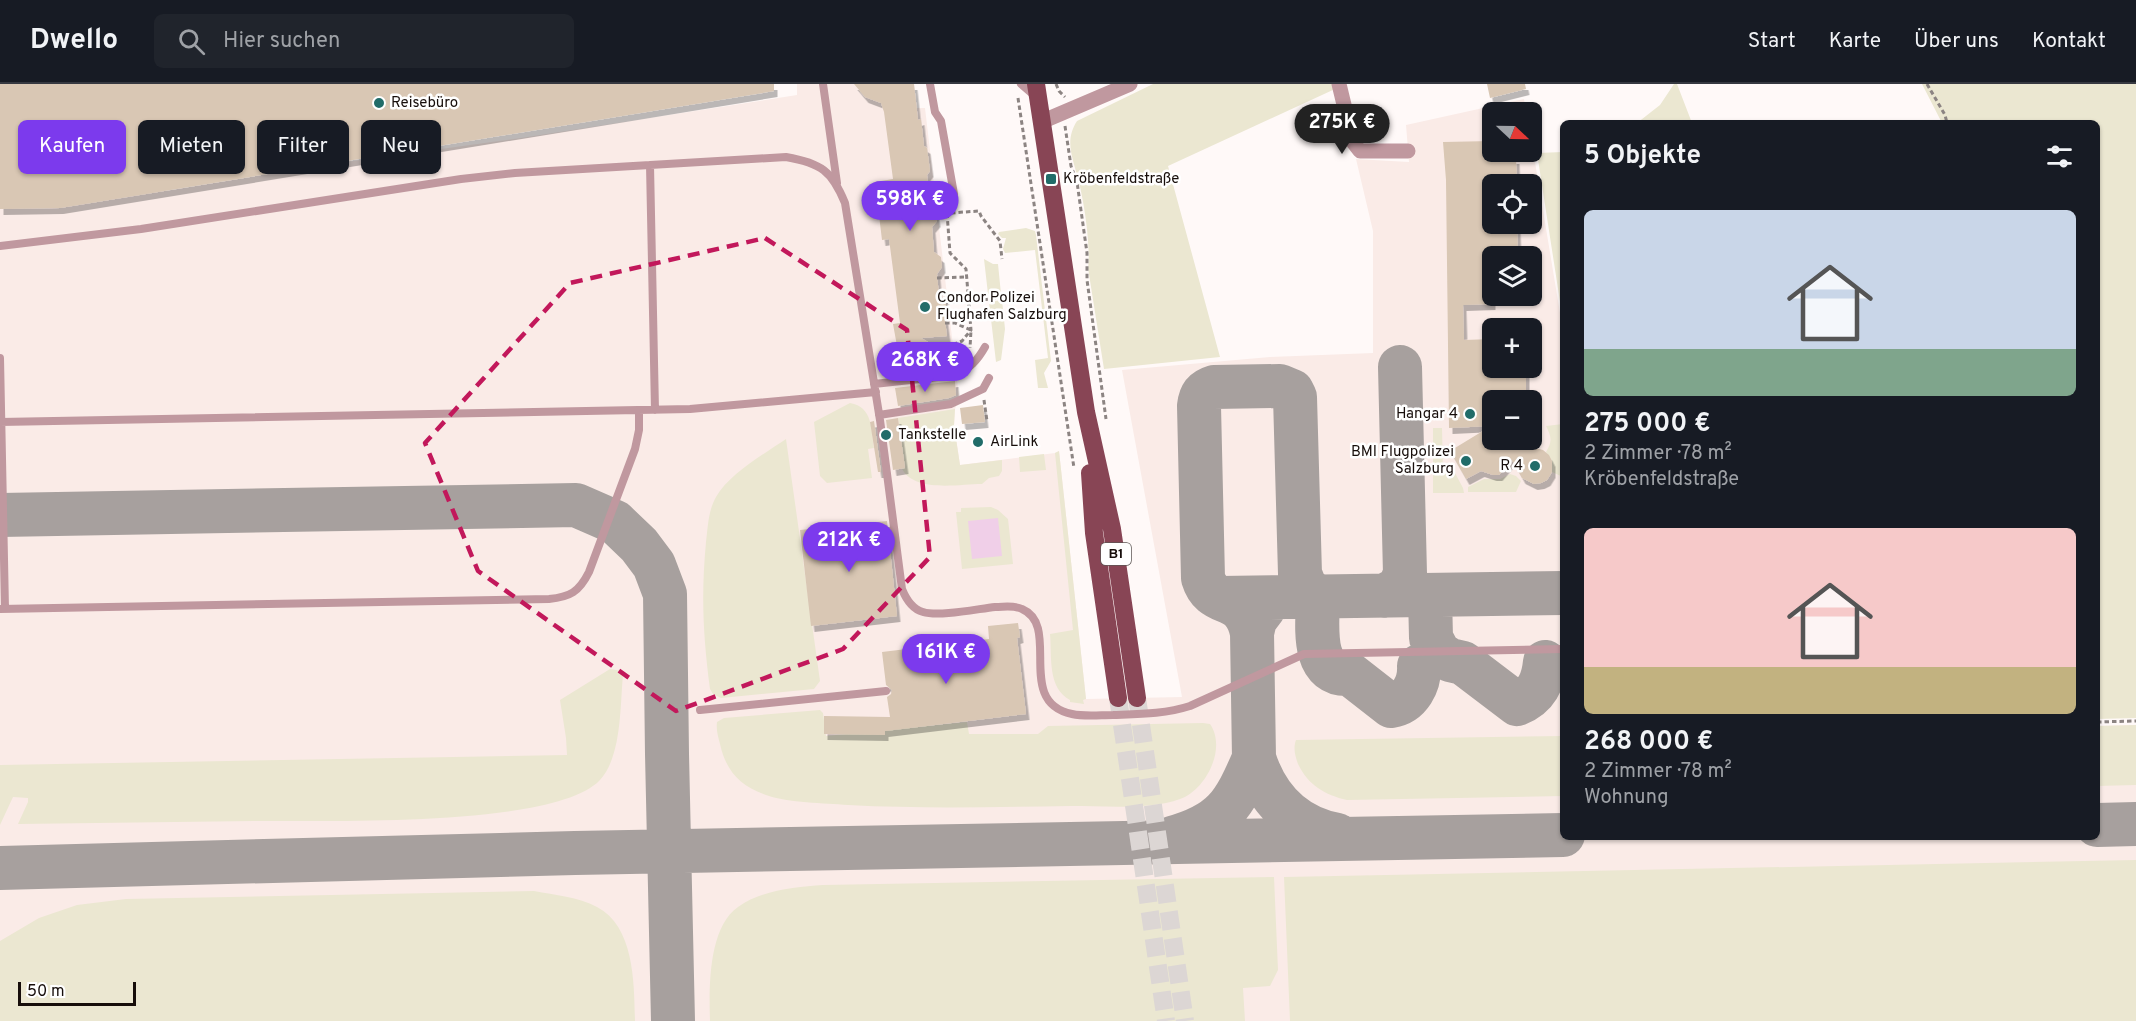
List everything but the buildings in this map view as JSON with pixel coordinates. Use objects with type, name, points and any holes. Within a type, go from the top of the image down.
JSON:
[{"type":"main road","name":"B1","points":[[1037,92],[1086,412],[1112,529],[1137,698]]},
{"type":"main road","name":"B1","points":[[1086,412],[1094,534],[1118,698]]},
{"type":"street","points":[[1041,122],[1130,84]]},
{"type":"street","points":[[1339,84],[1353,142],[1360,151],[1408,151]]},
{"type":"lane","points":[[823,84],[837,183],[845,203],[875,388],[902,589],[911,605],[922,612],[937,613],[1011,606],[1027,611],[1037,624],[1041,683],[1046,698],[1057,709],[1087,716],[1171,712],[1190,706],[1304,654],[1560,649]]},
{"type":"lane","points":[[930,84],[935,112],[941,121],[954,194]]},
{"type":"lane","points":[[1021,84],[1037,92]]},
{"type":"lane","points":[[0,246],[141,229],[515,172],[786,157],[807,160],[837,183]]},
{"type":"lane","points":[[650,165],[655,410]]},
{"type":"lane","points":[[1,422],[690,409],[875,388],[956,375],[967,370],[976,362],[985,347]]},
{"type":"lane","points":[[0,358],[2,609],[537,600],[567,597],[576,592],[589,572],[635,449],[639,430],[639,410]]},
{"type":"lane","points":[[879,415],[951,404],[983,389],[989,378]]},
{"type":"lane","points":[[1109,634],[1127,631]]},
{"type":"lane","points":[[700,710],[886,691]]},
{"type":"path","points":[[1056,84],[1066,98],[1067,104],[1063,113],[1067,147],[1077,182],[1084,229],[1087,280]]},
{"type":"path","points":[[1927,84],[1946,120]]},
{"type":"path","points":[[1018,96],[1074,470]]},
{"type":"path","points":[[936,214],[979,211],[1000,241],[1002,259]]},
{"type":"path","points":[[946,348],[962,341],[970,333],[966,269],[950,253],[947,213]]},
{"type":"path","points":[[938,278],[966,277]]},
{"type":"path","points":[[946,303],[1002,298]]},
{"type":"path","points":[[2100,722],[2136,721]]},
{"type":"highlighted area","points":[[765,238],[907,330],[930,557],[843,649],[676,711],[478,571],[425,443],[570,283]]},
{"type":"shaded area","points":[[0,84],[56,120],[18,120],[18,174],[126,174],[126,166],[165,191],[268,174],[349,174],[349,162],[361,160],[361,174],[441,174],[441,149],[797,95],[797,84],[914,84],[917,108],[925,108],[959,397],[955,409],[954,425],[960,465],[1059,451],[1086,699],[1182,697],[1122,370],[1270,357],[1373,353],[1373,231],[1356,159],[1409,162],[1406,125],[1482,108],[1482,162],[1535,162],[1537,174],[1482,174],[1482,234],[1542,234],[1542,204],[1560,313],[1560,840],[2100,840],[2100,726],[2136,725],[2136,1021],[0,1021]]},
{"type":"shaded area","points":[[1153,84],[1334,84],[1335,89],[1168,166],[1220,357],[1104,369],[1088,268],[1089,248],[1085,211],[1071,150],[1071,136],[1077,121]]},
{"type":"shaded area","points":[[1674,84],[1677,84],[1691,120],[1641,120],[1660,105]]},
{"type":"shaded area","points":[[1922,84],[2136,84],[2136,718],[2100,719],[2100,120],[1940,120]]},
{"type":"shaded area","points":[[1560,152],[1560,302],[1542,174],[1538,162],[1542,162],[1542,153]]},
{"type":"shaded area","points":[[1026,228],[1035,231],[1036,235],[1051,361],[1044,373],[1048,388],[1038,388],[1035,360],[1048,358],[1035,250],[1005,253],[1003,249],[1006,238],[998,234]]},
{"type":"shaded area","points":[[984,259],[998,264],[1001,294],[988,294]]},
{"type":"shaded area","points":[[1002,300],[1005,329],[1001,360],[996,362],[989,302]]},
{"type":"shaded area","points":[[850,403],[863,409],[870,420],[874,448],[868,449],[872,478],[827,483],[820,476],[814,422]]},
{"type":"shaded area","points":[[955,409],[954,425],[960,465],[1002,460],[1002,471],[999,476],[989,478],[982,484],[950,486],[927,484],[908,477],[902,469],[905,468],[898,418]]},
{"type":"shaded area","points":[[1560,424],[1560,476],[1552,472],[1552,461],[1546,452],[1550,439],[1546,426]]},
{"type":"shaded area","points":[[1433,428],[1442,428],[1443,473],[1455,473],[1464,493],[1433,493]]},
{"type":"shaded area","points":[[786,439],[820,681],[814,689],[721,698],[713,694],[710,689],[704,633],[703,598],[710,513],[713,502],[729,480]]},
{"type":"shaded area","points":[[1059,451],[1086,699],[1083,700],[1084,704],[1070,702],[1057,688],[1051,661],[1050,634],[1073,630],[1055,453]]},
{"type":"shaded area","points":[[1044,454],[1046,470],[1020,472],[1019,457]]},
{"type":"shaded area","points":[[1510,474],[1521,481],[1516,492],[1468,492],[1468,487],[1484,479],[1500,479]]},
{"type":"shaded area","points":[[991,507],[1008,519],[1013,564],[962,569],[956,512],[961,512],[961,508]]},
{"type":"shaded area","points":[[998,518],[1002,556],[972,559],[968,521]]},
{"type":"shaded area","points":[[610,669],[622,671],[623,675],[619,730],[607,770],[600,780],[575,796],[537,807],[489,814],[382,820],[18,824],[28,798],[13,797],[0,825],[0,765],[567,755],[560,700]]},
{"type":"shaded area","points":[[820,710],[823,713],[826,736],[967,722],[969,734],[1038,734],[1048,726],[1203,723],[1210,724],[1215,734],[1215,756],[1205,778],[1189,794],[1180,799],[1155,805],[1127,807],[876,806],[785,800],[749,787],[730,770],[717,733],[717,722],[724,718]]},
{"type":"shaded area","points":[[2136,725],[2136,785],[2100,786],[2100,726]]},
{"type":"shaded area","points":[[1560,736],[1560,796],[1347,800],[1324,792],[1307,778],[1295,755],[1296,740]]},
{"type":"shaded area","points":[[2136,860],[2136,1021],[1290,1021],[1284,877]]},
{"type":"shaded area","points":[[1274,877],[1278,970],[1270,986],[1243,988],[1245,1021],[710,1021],[712,960],[721,929],[738,907],[768,893],[823,885]]},
{"type":"shaded area","points":[[534,891],[582,901],[610,916],[619,928],[630,958],[635,1021],[0,1021],[0,941],[39,918],[77,905],[126,899]]},
{"type":"taxiway","points":[[1384,596],[1399,588],[1405,574],[1400,367]]},
{"type":"taxiway","points":[[1252,633],[1242,611],[1214,594],[1203,578],[1199,406],[1203,394],[1211,388],[1280,386],[1292,391],[1295,397],[1300,574],[1306,589],[1320,597]]},
{"type":"taxiway","points":[[0,515],[576,505],[615,522],[639,545],[654,565],[665,594],[673,1021]]},
{"type":"taxiway","points":[[1221,598],[1560,593]]},
{"type":"taxiway","points":[[1430,595],[1431,638],[1439,653],[1450,660],[1463,663],[1517,704],[1530,697],[1538,688],[1545,662]]},
{"type":"taxiway","points":[[1318,596],[1317,633],[1322,657],[1328,667],[1337,673],[1350,674],[1391,706],[1404,701],[1412,692],[1418,679],[1419,666]]},
{"type":"taxiway","points":[[1254,758],[1252,633],[1255,620],[1264,608]]},
{"type":"taxiway","points":[[1172,838],[1204,826],[1225,810],[1240,788],[1254,758],[1266,786],[1284,809],[1308,825],[1337,835]]},
{"type":"taxiway","points":[[2100,825],[2136,824]]},
{"type":"taxiway","points":[[0,868],[575,853],[1560,835]]},
{"type":"tunnel","points":[[1118,698],[1166,1021]]},
{"type":"tunnel","points":[[1137,698],[1185,1021]]},
{"type":"place","name":"Reisebüro","points":[[379,103]]},
{"type":"place","name":"Kröbenfeldstraße","points":[[1051,179]]},
{"type":"place","name":"Condor Polizei Flughafen Salzburg","points":[[925,307]]},
{"type":"place","name":"Hangar 4","points":[[1470,414]]},
{"type":"place","name":"Tankstelle","points":[[886,435]]},
{"type":"place","name":"AirLink","points":[[978,442]]},
{"type":"place","name":"BMI Flugpolizei Salzburg","points":[[1466,461]]},
{"type":"place","name":"R 4","points":[[1535,466]]}]
